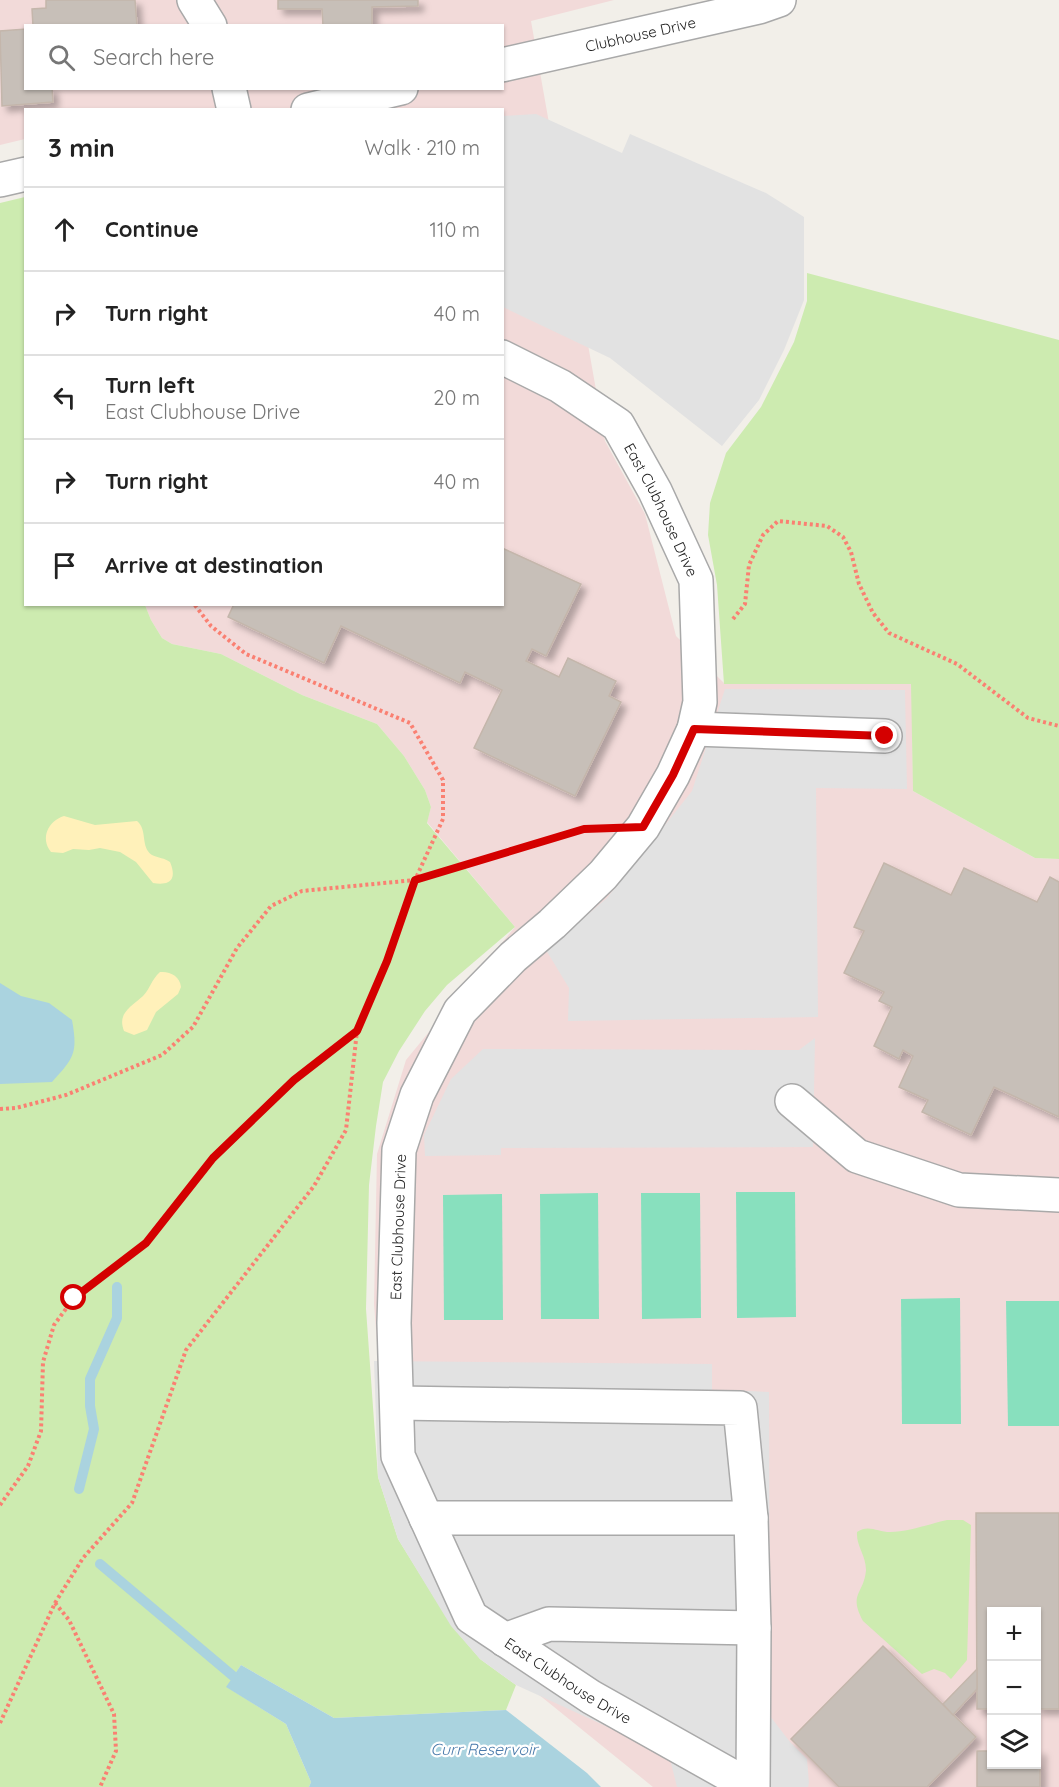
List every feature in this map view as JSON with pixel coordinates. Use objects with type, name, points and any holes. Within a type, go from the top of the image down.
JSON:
[{"type":"street","points":[[194,0],[209,24]]},
{"type":"street","name":"Clubhouse Drive","points":[[504,65],[759,7],[779,0]]},
{"type":"street","points":[[229,90],[233,108]]},
{"type":"street","points":[[317,108],[393,90]]},
{"type":"street","points":[[0,180],[24,174]]},
{"type":"street","name":"East Clubhouse Drive","points":[[504,358],[560,386],[618,425],[655,491],[696,580],[700,702],[694,729],[673,775],[643,827],[603,875],[552,924],[513,957],[460,1011],[417,1095],[399,1150],[394,1323],[398,1456],[471,1617],[591,1697],[752,1787]]},
{"type":"street","points":[[694,729],[885,736]]},
{"type":"street","points":[[792,1101],[857,1156],[959,1190],[1059,1196]]},
{"type":"street","points":[[397,1403],[740,1408],[751,1518],[754,1628],[752,1787]]},
{"type":"street","points":[[426,1518],[751,1518]]},
{"type":"street","points":[[505,1640],[549,1624],[754,1628]]},
{"type":"path","points":[[698,647],[729,624],[746,604],[749,565],[763,535],[778,521],[827,526],[843,537],[851,552],[859,584],[873,613],[889,633],[957,664],[1028,718],[1059,726]]},
{"type":"path","points":[[0,1723],[55,1603],[83,1558],[132,1503],[186,1350],[314,1186],[346,1130],[357,1031],[387,961],[415,880],[443,819],[443,780],[410,723],[246,654],[211,626],[196,606]]},
{"type":"path","points":[[0,1109],[16,1108],[66,1095],[162,1055],[193,1027],[237,948],[271,906],[302,891],[415,880],[584,829],[643,827]]},
{"type":"path","points":[[0,1504],[28,1466],[41,1431],[43,1362],[54,1325],[74,1298],[146,1243],[213,1158],[294,1080],[357,1031]]},
{"type":"path","points":[[55,1603],[69,1620],[114,1714],[116,1751],[100,1787]]},
{"type":"shaded area","points":[[0,0],[614,0],[531,21],[605,441],[645,514],[676,636],[725,684],[912,684],[913,791],[1035,858],[1059,859],[1059,1787],[653,1787],[459,1630],[389,1493],[374,1304],[377,1154],[406,1060],[515,927],[427,822],[431,807],[425,790],[404,756],[377,724],[302,695],[221,654],[172,644],[162,638],[145,606],[504,606],[504,108],[24,108],[24,139],[0,145]]},
{"type":"shaded area","points":[[536,114],[622,153],[630,134],[766,193],[804,217],[804,300],[784,350],[759,400],[722,446],[610,358],[504,307],[504,116]]},
{"type":"shaded area","points":[[725,689],[905,690],[907,789],[816,788],[818,1017],[568,1021],[569,988],[546,950],[607,898],[692,791]]},
{"type":"shaded area","points":[[815,1038],[813,1147],[501,1148],[501,1155],[425,1156],[424,1135],[451,1079],[483,1049],[799,1050]]},
{"type":"shaded area","points":[[374,1361],[712,1364],[712,1391],[722,1396],[730,1390],[769,1392],[770,1716],[807,1759],[808,1787],[677,1787],[669,1755],[516,1685],[480,1659],[451,1626],[398,1539],[378,1477]]},
{"type":"green space","points":[[24,197],[24,606],[145,606],[162,638],[172,644],[221,654],[302,695],[377,724],[404,756],[425,790],[431,807],[427,823],[515,927],[447,985],[425,1011],[399,1051],[383,1082],[369,1185],[366,1309],[378,1477],[398,1539],[452,1626],[480,1659],[516,1685],[506,1710],[334,1718],[241,1665],[227,1687],[286,1724],[311,1782],[309,1787],[0,1787],[0,203]]},
{"type":"green space","points":[[807,273],[1059,340],[1059,859],[1035,858],[913,791],[911,684],[724,684],[717,585],[708,535],[710,503],[726,453],[761,407],[794,342],[807,301]]},
{"type":"green space","points":[[736,1192],[795,1192],[796,1317],[737,1318]]},
{"type":"green space","points":[[598,1193],[599,1319],[541,1319],[540,1194]]},
{"type":"green space","points":[[641,1193],[700,1193],[701,1318],[642,1319]]},
{"type":"green space","points":[[502,1194],[503,1320],[444,1320],[443,1195]]},
{"type":"green space","points":[[960,1298],[961,1424],[902,1424],[901,1299]]},
{"type":"green space","points":[[1006,1301],[1059,1301],[1059,1426],[1008,1426]]},
{"type":"green space","points":[[947,1520],[963,1520],[971,1525],[967,1660],[951,1679],[945,1673],[934,1669],[922,1674],[863,1621],[857,1605],[866,1570],[857,1532],[869,1528],[897,1532]]},
{"type":"sand","points":[[64,816],[95,825],[137,821],[142,829],[148,852],[170,862],[173,873],[171,880],[164,883],[153,883],[136,862],[120,852],[100,848],[73,849],[63,853],[51,852],[46,841],[47,831],[58,818]]},
{"type":"sand","points":[[160,972],[171,973],[177,977],[181,987],[178,994],[156,1012],[147,1030],[134,1035],[124,1031],[122,1019],[126,1011],[145,993]]},
{"type":"water","points":[[0,983],[21,996],[49,1003],[72,1020],[74,1048],[70,1061],[52,1082],[0,1084]]},
{"type":"water","name":"Curr Reservoir","points":[[241,1665],[334,1718],[506,1710],[587,1773],[601,1787],[309,1787],[311,1782],[286,1724],[226,1687]]},
{"type":"building","points":[[46,0],[135,0],[137,24],[33,24],[32,9],[46,8]]},
{"type":"building","points":[[278,0],[418,0],[418,6],[372,7],[372,24],[323,24],[322,9],[278,9]]},
{"type":"building","points":[[24,29],[24,90],[52,90],[53,102],[2,106],[0,31]]},
{"type":"building","points":[[504,549],[581,584],[546,656],[532,649],[526,661],[559,677],[568,658],[616,681],[609,696],[621,702],[575,796],[474,748],[502,690],[465,672],[460,683],[341,626],[324,663],[228,617],[233,606],[504,606]]},
{"type":"building","points":[[884,863],[951,895],[964,868],[1037,902],[1050,877],[1059,882],[1059,1117],[994,1087],[971,1135],[922,1112],[928,1100],[899,1087],[913,1056],[903,1050],[899,1059],[874,1046],[892,1007],[879,1001],[884,992],[844,973],[864,931],[854,927]]},
{"type":"building","points":[[976,1513],[1059,1513],[1059,1709],[1041,1709],[1041,1607],[987,1607],[987,1709],[977,1709]]},
{"type":"building","points":[[883,1646],[976,1737],[927,1787],[839,1787],[791,1739]]},
{"type":"building","points":[[977,1669],[977,1689],[953,1715],[943,1704]]},
{"type":"building","points":[[977,1751],[987,1751],[987,1769],[1040,1769],[1040,1787],[977,1787]]},
{"type":"waterway","points":[[79,1489],[94,1429],[90,1406],[90,1379],[117,1318],[117,1287]]},
{"type":"waterway","points":[[100,1564],[233,1676]]},
{"type":"route","points":[[74,1298],[146,1243],[213,1158],[294,1080],[357,1031],[387,961],[415,880],[584,829],[643,827],[673,775],[694,729],[885,736]]}]
